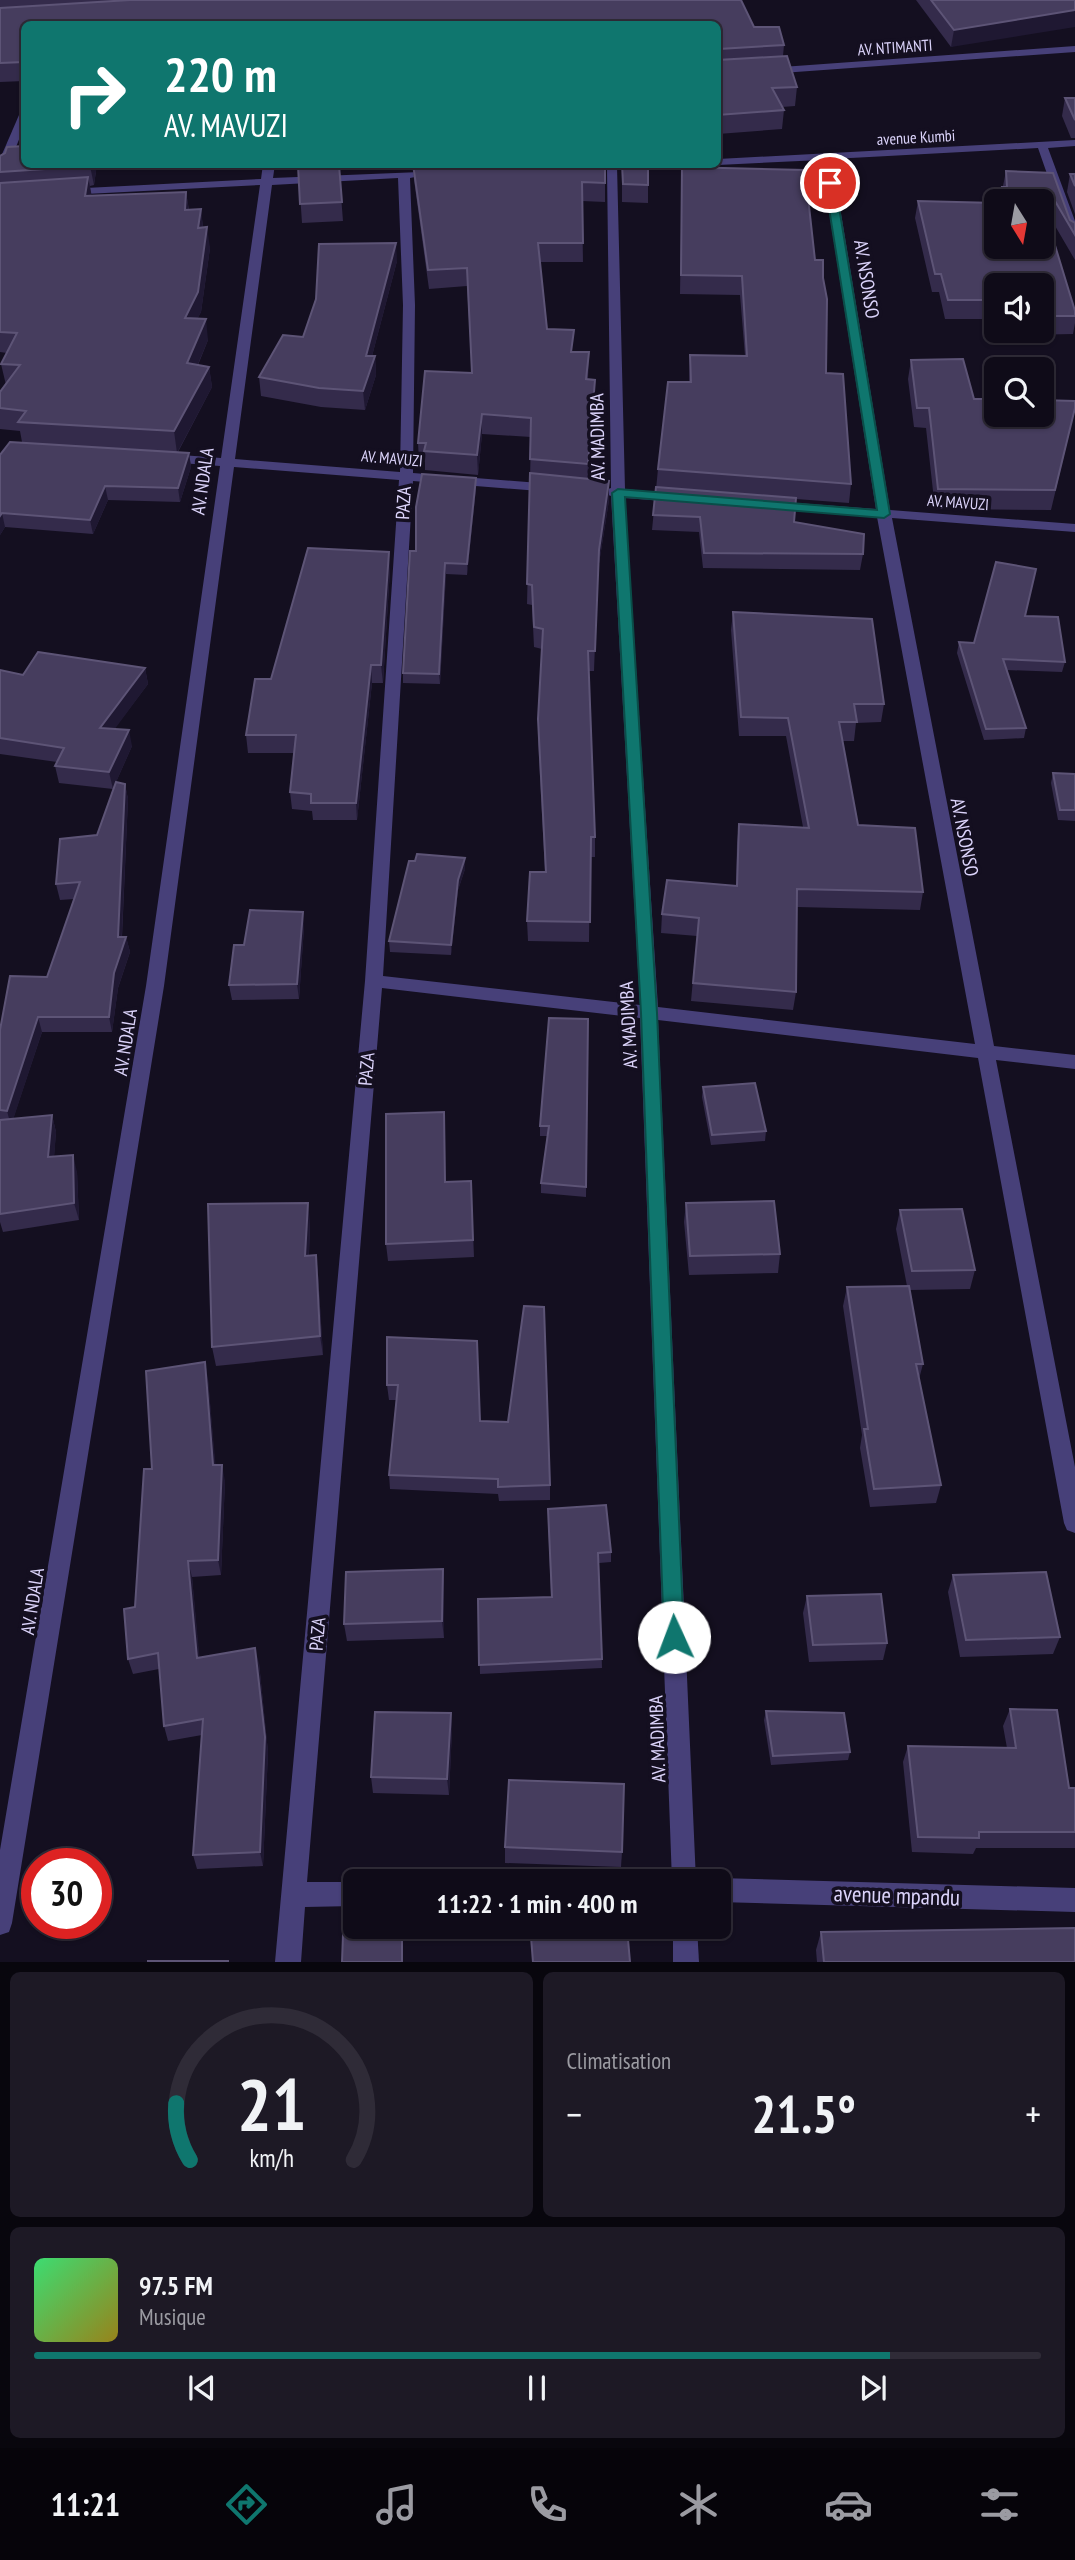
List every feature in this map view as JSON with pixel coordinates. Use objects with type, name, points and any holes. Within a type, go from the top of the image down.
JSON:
[{"type":"street","name":"AV. NTIMANTI","points":[[755,72],[1075,49]]},
{"type":"street","points":[[0,172],[21,122]]},
{"type":"street","name":"avenue Kumbi","points":[[721,162],[1075,144]]},
{"type":"street","points":[[1042,145],[1075,237]]},
{"type":"street","name":"AV. NSONSO","points":[[826,157],[884,514],[1075,1523]]},
{"type":"street","name":"AV. MADIMBA","points":[[606,168],[618,493],[649,1013],[684,1869]]},
{"type":"street","points":[[47,194],[268,172],[432,174]]},
{"type":"street","name":"AV. NDALA","points":[[0,1923],[155,986],[268,172]]},
{"type":"street","name":"PAZA","points":[[288,1962],[374,981],[390,753],[409,433],[404,175]]},
{"type":"street","name":"AV. MAVUZI","points":[[159,458],[565,489]]},
{"type":"street","points":[[592,491],[698,499]]},
{"type":"street","name":"AV. MAVUZI","points":[[751,504],[1075,528]]},
{"type":"street","points":[[374,981],[1075,1062]]},
{"type":"street","name":"avenue mpandu","points":[[731,1891],[1075,1900]]},
{"type":"street","points":[[294,1895],[343,1894]]},
{"type":"street","points":[[685,1939],[686,1962]]},
{"type":"building","points":[[130,0],[741,0],[754,27],[779,27],[784,45],[721,49],[721,21],[21,21],[21,62],[0,63],[0,8]]},
{"type":"building","points":[[931,0],[1075,0],[1075,10],[954,30]]},
{"type":"building","points":[[787,56],[797,87],[772,88],[784,110],[721,115],[721,60]]},
{"type":"building","points":[[1065,98],[1075,98],[1075,120]]},
{"type":"building","points":[[21,146],[21,168],[60,168],[0,172],[0,156],[5,153],[7,147]]},
{"type":"building","points":[[298,168],[339,168],[342,202],[300,204]]},
{"type":"building","points":[[414,168],[605,168],[605,183],[582,182],[583,243],[538,243],[547,329],[574,330],[571,352],[589,352],[586,379],[595,380],[588,464],[530,459],[531,418],[482,414],[477,455],[424,451],[426,443],[418,443],[425,371],[472,373],[467,268],[428,270]]},
{"type":"building","points":[[622,168],[648,168],[648,185],[623,184]]},
{"type":"building","points":[[682,168],[805,170],[815,260],[823,260],[827,299],[826,373],[843,374],[851,484],[658,469],[668,382],[691,382],[690,355],[747,356],[742,276],[681,275]]},
{"type":"building","points":[[1006,171],[1053,173],[1070,220],[1075,223],[1075,235],[1054,201],[1054,189],[1002,189],[1007,187]]},
{"type":"building","points":[[88,177],[85,196],[186,192],[185,210],[201,209],[198,228],[207,227],[198,292],[185,318],[206,319],[187,363],[209,367],[174,431],[18,422],[26,411],[0,408],[0,392],[20,365],[1,364],[17,333],[0,332],[0,183]]},
{"type":"building","points":[[918,201],[984,203],[984,259],[1054,259],[1054,242],[1075,316],[1054,316],[1054,273],[984,273],[984,300],[948,300],[941,274],[935,274]]},
{"type":"building","points":[[396,243],[366,356],[375,356],[363,391],[319,388],[259,377],[283,335],[303,337],[316,299],[319,244]]},
{"type":"building","points":[[963,359],[974,399],[984,399],[984,427],[1054,427],[1054,400],[1075,401],[1055,490],[938,489],[929,408],[917,408],[911,360]]},
{"type":"building","points":[[10,442],[189,453],[178,488],[105,486],[90,520],[2,513],[0,516],[0,455]]},
{"type":"building","points":[[530,473],[609,481],[599,550],[595,651],[588,651],[595,837],[591,837],[590,922],[527,921],[530,872],[546,872],[538,719],[543,629],[534,627],[532,585],[527,584]]},
{"type":"building","points":[[422,474],[476,478],[467,564],[445,563],[439,674],[403,673],[410,551],[416,551],[416,507]]},
{"type":"building","points":[[656,487],[796,498],[794,522],[864,534],[863,554],[704,553],[700,517],[653,515]]},
{"type":"building","points":[[308,548],[389,552],[381,665],[371,665],[356,803],[311,803],[311,794],[290,792],[296,735],[246,735],[255,679],[271,679]]},
{"type":"building","points":[[996,562],[1036,569],[1025,616],[1058,617],[1065,662],[1003,659],[1026,728],[986,729],[959,642],[974,643]]},
{"type":"building","points":[[733,612],[872,619],[884,704],[854,704],[857,722],[839,722],[858,825],[915,828],[923,892],[797,889],[796,992],[693,983],[699,918],[662,914],[667,880],[737,886],[739,824],[809,828],[788,718],[741,717]]},
{"type":"building","points":[[38,652],[145,668],[100,728],[129,730],[109,772],[55,766],[64,748],[0,738],[0,670],[23,675]]},
{"type":"building","points":[[1053,773],[1075,774],[1075,810],[1060,810]]},
{"type":"building","points":[[116,782],[125,784],[118,937],[126,937],[114,973],[109,1017],[38,1017],[7,1111],[0,1110],[0,1030],[10,976],[47,977],[80,882],[56,884],[60,839],[97,835]]},
{"type":"building","points":[[417,854],[465,858],[458,880],[451,945],[389,941],[409,861],[415,861]]},
{"type":"building","points":[[250,910],[303,912],[297,984],[229,985],[234,945],[244,945]]},
{"type":"building","points":[[549,1018],[588,1019],[586,1187],[541,1183],[549,1126],[540,1126]]},
{"type":"building","points":[[755,1083],[766,1131],[712,1135],[703,1087]]},
{"type":"building","points":[[444,1112],[445,1182],[471,1181],[473,1240],[386,1244],[386,1114]]},
{"type":"building","points":[[52,1115],[48,1157],[73,1155],[74,1203],[0,1214],[0,1120]]},
{"type":"building","points":[[774,1201],[780,1254],[690,1256],[686,1203]]},
{"type":"building","points":[[308,1203],[305,1256],[316,1255],[320,1336],[212,1347],[208,1204]]},
{"type":"building","points":[[962,1209],[975,1270],[912,1271],[900,1210]]},
{"type":"building","points":[[909,1286],[923,1364],[916,1364],[941,1485],[874,1489],[847,1287]]},
{"type":"building","points":[[524,1306],[544,1307],[550,1485],[498,1487],[498,1479],[389,1475],[398,1385],[387,1385],[387,1337],[477,1341],[480,1421],[508,1422]]},
{"type":"building","points":[[205,1362],[213,1465],[222,1465],[218,1560],[188,1561],[197,1658],[255,1648],[265,1737],[260,1852],[193,1855],[203,1719],[164,1726],[158,1653],[128,1659],[124,1609],[135,1607],[144,1469],[152,1469],[146,1371]]},
{"type":"building","points":[[606,1505],[611,1552],[598,1553],[602,1659],[479,1665],[478,1599],[552,1597],[548,1509]]},
{"type":"building","points":[[443,1569],[442,1621],[344,1624],[346,1572]]},
{"type":"building","points":[[1046,1572],[1060,1637],[966,1640],[953,1575]]},
{"type":"building","points":[[881,1594],[887,1643],[813,1645],[807,1596]]},
{"type":"building","points":[[1010,1709],[1057,1710],[1069,1788],[1075,1788],[1075,1832],[979,1832],[979,1838],[918,1837],[908,1746],[1016,1748]]},
{"type":"building","points":[[766,1711],[844,1713],[850,1752],[773,1756]]},
{"type":"building","points":[[375,1712],[451,1713],[447,1779],[371,1777]]},
{"type":"building","points":[[509,1780],[624,1784],[622,1852],[505,1847]]},
{"type":"building","points":[[1075,1928],[1075,1962],[824,1962],[821,1932]]},
{"type":"building","points":[[343,1935],[343,1939],[402,1939],[402,1962],[342,1962]]},
{"type":"building","points":[[531,1939],[628,1939],[630,1962],[533,1962]]},
{"type":"building","points":[[148,1961],[229,1961],[148,1962]]},
{"type":"route","points":[[674,1637],[649,1013],[618,493],[884,514],[830,183]]}]
